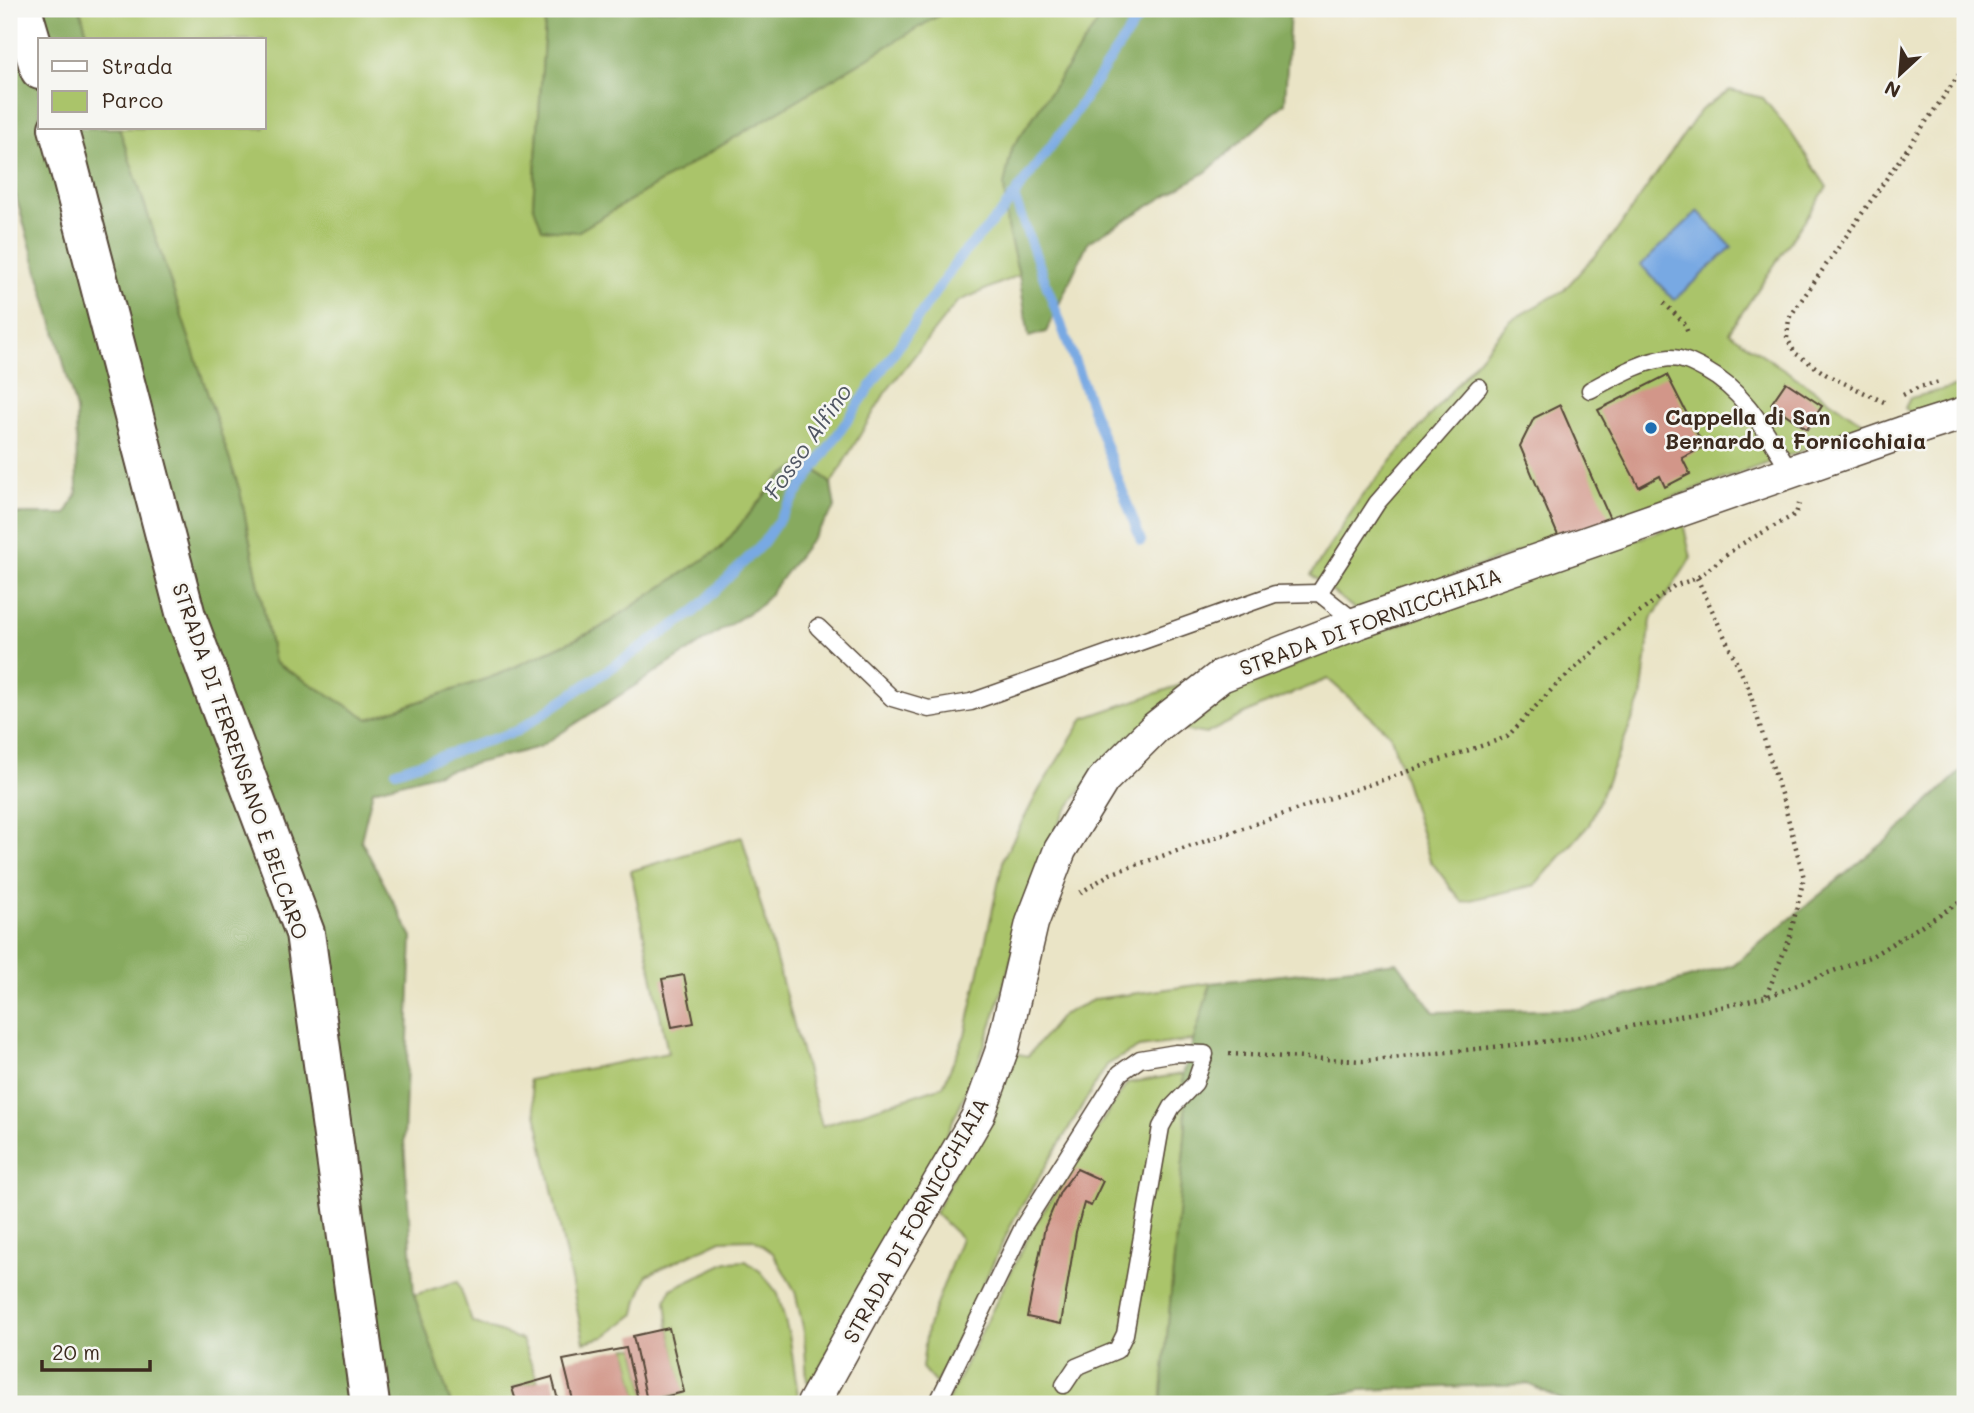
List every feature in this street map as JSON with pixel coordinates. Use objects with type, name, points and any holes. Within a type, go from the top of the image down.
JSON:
[{"type":"street","points":[[22,9],[38,63]]},
{"type":"street","name":"STRADA DI TERRENSANO E BELCARO","points":[[59,130],[186,616],[305,933],[370,1404]]},
{"type":"street","name":"STRADA DI FORNICCHIAIA","points":[[813,1404],[978,1116],[1003,1047],[1032,923],[1060,850],[1103,780],[1155,728],[1222,676],[1357,623],[1965,413]]},
{"type":"lane","points":[[1590,390],[1632,368],[1670,358],[1690,362],[1722,379],[1748,405],[1791,472]]},
{"type":"lane","points":[[1319,593],[1377,503],[1479,387]]},
{"type":"lane","points":[[818,628],[892,698],[929,709],[971,702],[1275,594],[1319,593],[1357,623]]},
{"type":"lane","points":[[937,1404],[1024,1226],[1120,1073],[1140,1059],[1176,1053],[1205,1054],[1195,1083],[1172,1107],[1161,1127],[1125,1334],[1117,1350],[1076,1367],[1064,1385]]},
{"type":"path","points":[[1887,403],[1827,375],[1795,354],[1787,338],[1789,318],[1965,66]]},
{"type":"path","points":[[1032,923],[1110,874],[1507,737],[1554,687],[1622,626],[1674,586],[1697,578],[1738,546],[1796,514],[1802,492],[1791,472]]},
{"type":"path","points":[[1697,578],[1748,687],[1804,878],[1789,940],[1766,997]]},
{"type":"path","points":[[1205,1054],[1363,1061],[1569,1039],[1766,997],[1872,956],[1965,899]]},
{"type":"green space","points":[[9,9],[80,9],[88,38],[38,38],[38,130],[120,130],[240,491],[274,662],[369,719],[497,675],[598,629],[721,548],[779,478],[807,461],[831,484],[835,508],[762,604],[539,747],[373,790],[361,840],[412,937],[404,1140],[414,1295],[451,1404],[9,1404],[9,508],[17,514],[66,514],[77,493],[76,410],[9,172]]},
{"type":"green space","points":[[80,9],[546,9],[533,204],[577,232],[940,14],[943,9],[1107,9],[1007,227],[1019,275],[957,302],[885,393],[831,484],[807,461],[779,478],[721,548],[598,629],[497,675],[369,719],[274,662],[240,491],[120,130],[266,130],[266,38],[88,38]]},
{"type":"green space","points":[[546,9],[943,9],[941,14],[577,232],[542,229],[533,204]]},
{"type":"green space","points":[[1107,9],[1290,9],[1285,103],[1206,172],[1088,242],[1046,332],[1029,337],[1019,275],[1007,227],[1004,185],[1012,148]]},
{"type":"green space","points":[[1730,90],[1763,98],[1791,133],[1827,187],[1729,332],[1866,425],[1782,458],[1356,610],[1311,575],[1361,497],[1510,321],[1564,290],[1615,233],[1701,110]]},
{"type":"green space","points":[[1965,384],[1965,406],[1916,417],[1905,408],[1910,398]]},
{"type":"green space","points":[[1683,523],[1691,558],[1651,620],[1641,699],[1589,825],[1535,885],[1462,902],[1430,860],[1390,734],[1328,679],[1261,706],[1206,734],[1183,730],[1235,692],[1339,646]]},
{"type":"green space","points":[[1192,681],[1093,774],[1065,812],[1040,860],[995,1015],[975,1072],[934,1162],[811,1383],[807,1381],[804,1332],[795,1291],[773,1253],[753,1239],[721,1240],[647,1275],[635,1314],[604,1337],[584,1342],[529,1080],[668,1053],[631,871],[742,837],[822,1126],[943,1086],[965,1035],[1004,857],[1039,790],[1084,718]]},
{"type":"green space","points":[[1965,767],[1965,1404],[1571,1404],[1528,1384],[1360,1390],[1294,1404],[1161,1404],[1186,1126],[1183,1074],[1211,983],[1397,962],[1434,1012],[1582,1009],[1733,965],[1897,832]]},
{"type":"green space","points":[[1211,983],[1194,1040],[1139,1047],[1107,1065],[1014,1219],[936,1384],[922,1368],[927,1329],[961,1238],[935,1213],[1013,1053],[1028,1056],[1062,1015],[1095,999]]},
{"type":"green space","points":[[1183,1074],[1186,1126],[1161,1404],[946,1404],[1032,1229],[1127,1083]]},
{"type":"green space","points":[[746,1261],[761,1272],[778,1294],[790,1340],[798,1395],[793,1404],[639,1404],[626,1348],[635,1348],[647,1401],[683,1393],[669,1328],[666,1300],[671,1289],[727,1262]]},
{"type":"green space","points":[[458,1281],[472,1322],[522,1340],[538,1381],[513,1388],[517,1404],[451,1404],[414,1295]]},
{"type":"water","points":[[1698,211],[1732,247],[1674,300],[1641,265]]},
{"type":"building","name":"Cappella di San Bernardo a Fornicchiaia","points":[[1667,375],[1704,447],[1682,458],[1690,474],[1665,487],[1660,476],[1639,487],[1598,410]]},
{"type":"building","points":[[1786,382],[1822,406],[1807,429],[1771,404]]},
{"type":"building","points":[[1560,405],[1610,519],[1559,538],[1520,446],[1534,418]]},
{"type":"building","points":[[684,975],[694,1023],[672,1027],[662,979]]},
{"type":"building","points":[[1077,1169],[1103,1181],[1091,1206],[1084,1203],[1076,1232],[1061,1324],[1027,1317],[1045,1227],[1060,1192]]},
{"type":"building","points":[[669,1328],[684,1392],[647,1401],[633,1336]]},
{"type":"building","points":[[626,1348],[639,1404],[574,1404],[563,1360]]},
{"type":"building","points":[[552,1377],[559,1404],[517,1404],[512,1388]]},
{"type":"waterway","name":"Fosso Alfino","points":[[396,771],[517,731],[693,613],[763,543],[959,258],[1001,213],[1066,126],[1144,9]]},
{"type":"waterway","points":[[1014,197],[1141,541]]},
{"type":"place","name":"Cappella di San Bernardo a Fornicchiaia","points":[[1651,428]]}]
